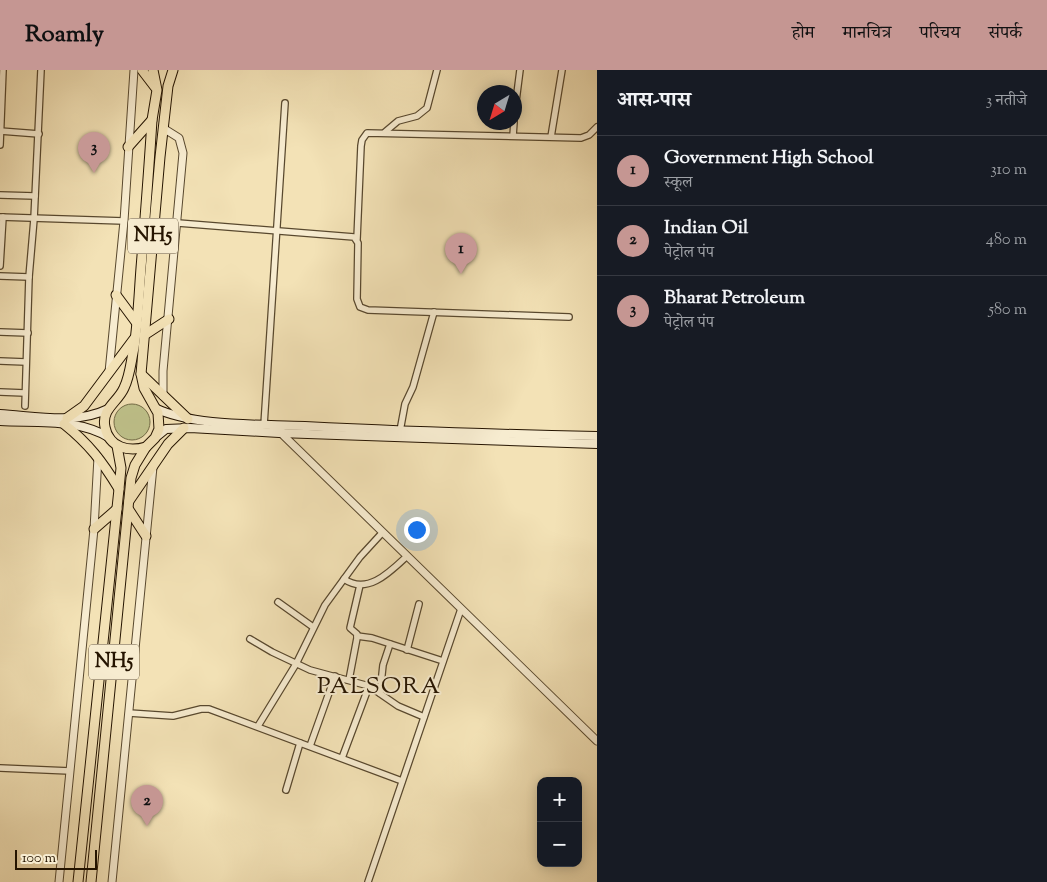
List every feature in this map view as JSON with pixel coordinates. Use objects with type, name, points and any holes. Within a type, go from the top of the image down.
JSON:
[{"type":"highway","points":[[142,70],[157,90]]},
{"type":"highway","name":"NH5","points":[[108,409],[119,398],[129,373],[135,337],[152,120],[157,90],[153,70]]},
{"type":"highway","name":"NH5","points":[[91,882],[131,478],[135,465],[146,446],[155,438],[159,429],[159,416],[144,388],[141,374],[163,128],[168,86],[173,70]]},
{"type":"highway","points":[[128,147],[152,120]]},
{"type":"highway","points":[[116,295],[136,322]]},
{"type":"highway","points":[[146,334],[169,319]]},
{"type":"highway","points":[[120,489],[98,456],[85,440],[65,421],[84,406],[109,375],[135,337]]},
{"type":"highway","points":[[141,374],[188,419]]},
{"type":"highway","points":[[108,409],[105,427],[110,438],[117,446],[136,450],[146,446]]},
{"type":"highway","points":[[146,536],[129,506],[168,444],[184,428]]},
{"type":"highway","name":"NH5","points":[[78,882],[120,489],[121,468],[117,446]]},
{"type":"highway","points":[[94,529],[117,510]]},
{"type":"main road","points":[[153,405],[170,415],[188,419],[264,424],[281,429],[597,444]]},
{"type":"main road","points":[[0,421],[65,421],[93,416],[108,409]]},
{"type":"main road","points":[[0,414],[65,421],[96,430],[110,438]]},
{"type":"main road","points":[[155,438],[166,429],[184,428],[597,436]]},
{"type":"street","points":[[0,145],[3,70]]},
{"type":"street","points":[[25,406],[29,277],[39,134],[41,70]]},
{"type":"street","points":[[109,375],[124,221],[134,70]]},
{"type":"street","points":[[385,132],[398,121],[417,116],[427,108],[437,70]]},
{"type":"street","points":[[551,137],[562,70]]},
{"type":"street","points":[[517,85],[518,72]]},
{"type":"street","points":[[264,424],[285,103]]},
{"type":"street","points":[[163,128],[178,138],[183,153],[163,371],[163,396]]},
{"type":"street","points":[[569,317],[368,310],[360,307],[357,299],[357,239],[362,140],[368,134],[385,132],[581,138],[597,128]]},
{"type":"street","points":[[513,130],[513,136]]},
{"type":"street","points":[[0,131],[39,134]]},
{"type":"street","points":[[0,195],[35,196]]},
{"type":"street","points":[[0,266],[2,217],[124,221]]},
{"type":"street","points":[[178,223],[350,236],[357,239]]},
{"type":"street","points":[[0,276],[29,277]]},
{"type":"street","points":[[400,431],[405,404],[413,387],[434,312]]},
{"type":"street","points":[[0,332],[28,333]]},
{"type":"street","points":[[0,361],[26,362]]},
{"type":"street","points":[[0,392],[25,393]]},
{"type":"street","points":[[281,429],[406,557],[597,741]]},
{"type":"street","points":[[59,882],[94,529],[98,456]]},
{"type":"street","points":[[112,882],[153,467]]},
{"type":"street","points":[[258,726],[296,664],[325,605],[382,533]]},
{"type":"street","points":[[344,579],[360,585],[378,581],[406,557]]},
{"type":"street","points":[[360,585],[350,628],[357,636],[390,644],[443,661]]},
{"type":"street","points":[[278,602],[313,627]]},
{"type":"street","points":[[407,650],[420,604]]},
{"type":"street","points":[[368,882],[461,608]]},
{"type":"street","points":[[349,680],[357,636]]},
{"type":"street","points":[[250,639],[317,673],[369,686],[398,706],[424,717]]},
{"type":"street","points":[[380,693],[383,665],[390,644]]},
{"type":"street","points":[[310,746],[335,676]]},
{"type":"street","points":[[342,758],[369,686]]},
{"type":"street","points":[[129,713],[173,716],[209,709],[402,781]]},
{"type":"street","points":[[286,790],[300,743]]},
{"type":"street","points":[[0,768],[70,771]]},
{"type":"green space","points":[[132,404],[139,405],[145,409],[149,415],[149,429],[145,435],[139,439],[132,440],[125,439],[119,435],[115,429],[114,422],[115,415],[119,409],[125,405]]},
{"type":"place","name":"Bharat Petroleum","points":[[94,173]]},
{"type":"place","name":"Government High School","points":[[461,274]]},
{"type":"place","name":"Indian Oil","points":[[147,826]]},
{"type":"district","name":"PALSORA","points":[[379,687]]}]
